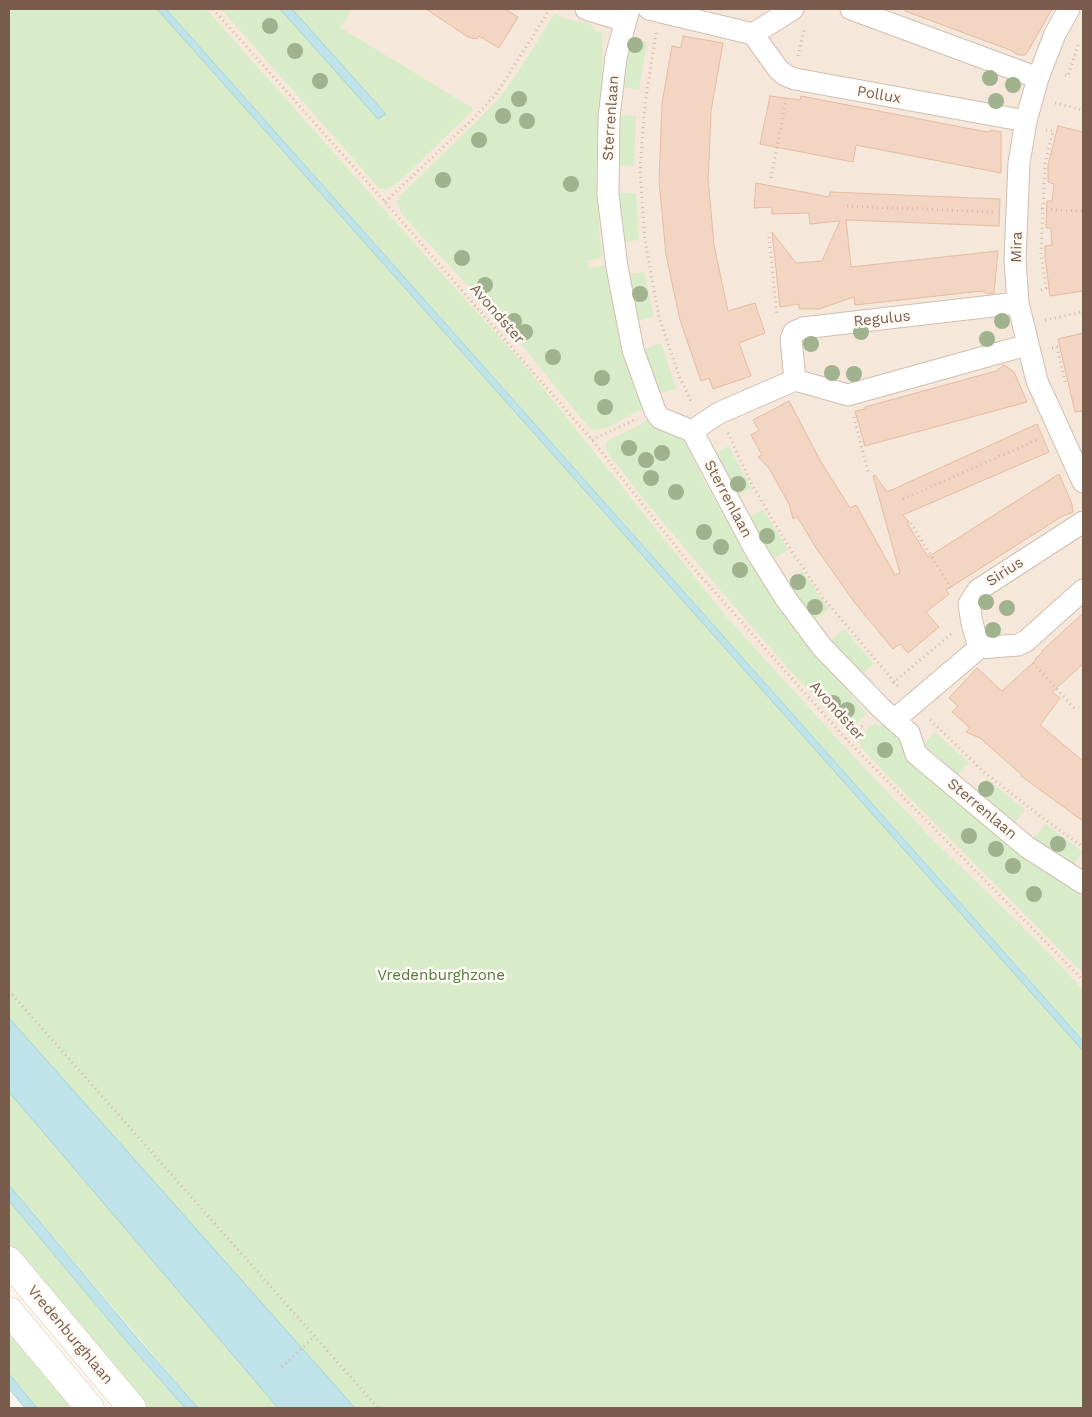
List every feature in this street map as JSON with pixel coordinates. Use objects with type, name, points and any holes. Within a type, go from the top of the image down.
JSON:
[{"type":"street","points":[[586,9],[627,15]]},
{"type":"street","points":[[753,34],[793,9]]},
{"type":"street","points":[[851,9],[1035,87]]},
{"type":"street","name":"Mira","points":[[1069,9],[1054,34],[1035,87],[1035,125],[1019,162],[1015,259],[1018,304],[1037,381],[1083,482]]},
{"type":"street","points":[[654,10],[753,34],[778,69],[792,78]]},
{"type":"street","name":"Sterrenlaan","points":[[627,15],[616,56],[609,118],[608,195],[617,267],[633,350],[655,411]]},
{"type":"street","name":"Pollux","points":[[792,78],[1035,125]]},
{"type":"street","name":"Regulus","points":[[794,332],[803,328],[1018,304]]},
{"type":"street","points":[[794,332],[791,339],[795,380]]},
{"type":"street","points":[[655,411],[660,418],[697,428],[719,413],[795,380],[848,395],[1027,345]]},
{"type":"street","name":"Sterrenlaan","points":[[697,428],[756,551],[786,599],[822,647],[909,733],[916,754],[1027,847],[1083,883]]},
{"type":"street","name":"Sirius","points":[[971,614],[978,590],[1083,522]]},
{"type":"street","points":[[894,720],[979,648],[1018,645],[1026,641],[1083,590]]},
{"type":"street","points":[[971,614],[979,648]]},
{"type":"street","name":"Vredenburghlaan","points":[[9,1261],[132,1408]]},
{"type":"street","name":"Vredenburghlaan","points":[[9,1311],[90,1408]]},
{"type":"path","name":"Avondster","points":[[213,9],[385,202],[592,440],[688,562],[846,738],[1083,980]]},
{"type":"path","points":[[385,202],[475,117],[496,93],[550,9]]},
{"type":"path","points":[[654,10],[640,171],[645,240],[659,317],[697,428]]},
{"type":"path","points":[[771,178],[805,26]]},
{"type":"path","points":[[1060,73],[1068,76],[1080,40]]},
{"type":"path","points":[[1035,87],[1083,110]]},
{"type":"path","points":[[1035,125],[1053,131],[1045,164],[1041,254],[1046,288],[1036,291]]},
{"type":"path","points":[[847,206],[1083,211]]},
{"type":"path","points":[[769,237],[778,319],[794,332]]},
{"type":"path","points":[[1041,313],[1042,320],[1083,312]]},
{"type":"path","points":[[1048,349],[1057,347],[1067,386]]},
{"type":"path","points":[[848,395],[868,472]]},
{"type":"path","points":[[592,440],[655,411]]},
{"type":"path","points":[[719,413],[751,483],[787,544],[824,599],[913,703],[985,773],[1083,847]]},
{"type":"path","points":[[903,499],[1059,430]]},
{"type":"path","points":[[873,699],[961,625],[971,614],[956,596],[911,523]]},
{"type":"path","points":[[1018,645],[1074,709]]},
{"type":"path","points":[[9,991],[378,1408]]},
{"type":"path","points":[[282,1367],[314,1337]]},
{"type":"shaded area","points":[[170,9],[1083,9],[1083,1022]]},
{"type":"green space","name":"Vredenburghzone","points":[[9,9],[160,9],[1083,1047],[1083,1408],[198,1408],[9,1185]]},
{"type":"green space","points":[[166,9],[206,9],[522,362],[729,620],[852,755],[935,842],[1040,944],[1083,990],[1083,1041]]},
{"type":"green space","points":[[221,9],[280,9],[379,119],[386,113],[292,9],[352,9],[341,28],[474,109],[399,182],[386,190],[379,188]]},
{"type":"green space","points":[[555,13],[562,18],[591,24],[596,32],[602,31],[603,78],[598,121],[596,177],[603,257],[587,261],[589,268],[605,265],[621,341],[644,408],[606,428],[593,430],[581,418],[510,330],[403,216],[397,202],[398,198],[498,100]]},
{"type":"green space","points":[[630,39],[647,42],[639,90],[621,87]]},
{"type":"green space","points":[[618,115],[636,116],[634,166],[616,165]]},
{"type":"green space","points":[[618,193],[636,193],[639,240],[617,243]]},
{"type":"green space","points":[[644,272],[654,317],[636,321],[623,275]]},
{"type":"green space","points":[[661,343],[676,389],[660,394],[644,349]]},
{"type":"green space","points":[[647,421],[652,426],[681,438],[686,443],[704,481],[748,558],[816,654],[867,714],[855,724],[848,726],[839,723],[791,671],[649,506],[607,452],[606,443]]},
{"type":"green space","points":[[729,446],[751,488],[735,496],[713,454]]},
{"type":"green space","points":[[763,509],[788,550],[773,559],[748,518]]},
{"type":"green space","points":[[802,571],[829,609],[815,619],[787,581]]},
{"type":"green space","points":[[844,629],[874,664],[860,675],[831,640]]},
{"type":"green space","points":[[887,720],[891,722],[906,754],[1035,864],[1083,897],[1083,973],[861,747],[859,740],[865,731],[875,723],[879,727]]},
{"type":"green space","points":[[935,732],[969,763],[958,775],[924,744]]},
{"type":"green space","points":[[987,779],[1025,810],[1014,823],[976,792]]},
{"type":"green space","points":[[1045,824],[1083,852],[1073,866],[1034,838]]},
{"type":"green space","points":[[9,1201],[185,1408],[139,1408],[9,1256]]},
{"type":"green space","points":[[9,1321],[80,1408],[37,1408],[9,1374]]},
{"type":"water","points":[[157,9],[166,9],[1083,1041],[1083,1051]]},
{"type":"water","points":[[280,9],[292,9],[386,114],[378,119]]},
{"type":"water","points":[[9,1018],[355,1408],[278,1408],[9,1092]]},
{"type":"water","points":[[9,1185],[198,1408],[185,1408],[128,1343],[9,1201]]},
{"type":"water","points":[[9,1374],[37,1408],[25,1408],[9,1389]]},
{"type":"building","points":[[426,9],[505,9],[518,17],[499,48],[479,36],[477,39],[468,37]]},
{"type":"building","points":[[905,9],[1052,9],[1028,51],[1025,55],[1018,55],[1010,50],[905,11]]},
{"type":"building","points":[[683,36],[723,43],[711,111],[708,178],[714,245],[728,311],[755,303],[765,333],[739,343],[751,376],[713,389],[709,378],[701,381],[680,320],[666,255],[659,181],[662,103],[672,46],[681,48]]},
{"type":"building","points":[[770,96],[800,100],[801,96],[987,132],[992,130],[1001,132],[1001,173],[856,145],[853,162],[760,144]]},
{"type":"building","points":[[1058,126],[1083,132],[1083,291],[1050,296],[1045,246],[1052,245],[1051,228],[1046,228],[1047,201],[1052,201],[1054,184],[1048,182],[1048,165]]},
{"type":"building","points":[[756,183],[829,197],[830,192],[1000,199],[999,226],[846,220],[851,267],[998,251],[994,293],[988,294],[982,291],[855,305],[854,297],[819,309],[799,309],[799,304],[780,307],[772,232],[796,263],[822,261],[840,221],[810,224],[809,213],[772,214],[772,207],[754,208]]},
{"type":"building","points":[[1083,333],[1083,411],[1075,412],[1058,339]]},
{"type":"building","points":[[1004,365],[1014,372],[1027,402],[865,446],[855,411],[996,371]]},
{"type":"building","points":[[789,401],[821,462],[850,508],[856,505],[895,575],[900,573],[873,476],[875,475],[887,492],[1037,424],[1049,452],[903,515],[909,522],[907,523],[928,557],[1059,474],[1072,504],[1073,512],[1061,517],[946,590],[949,594],[926,612],[939,627],[908,653],[900,644],[893,649],[855,603],[816,548],[797,516],[793,519],[789,504],[769,468],[758,457],[762,455],[751,435],[759,430],[753,420]]},
{"type":"building","points":[[1083,613],[1083,664],[1052,692],[1060,698],[1040,725],[1083,761],[1083,821],[1021,776],[980,738],[966,732],[970,728],[952,712],[958,706],[949,698],[977,668],[1002,691]]}]
